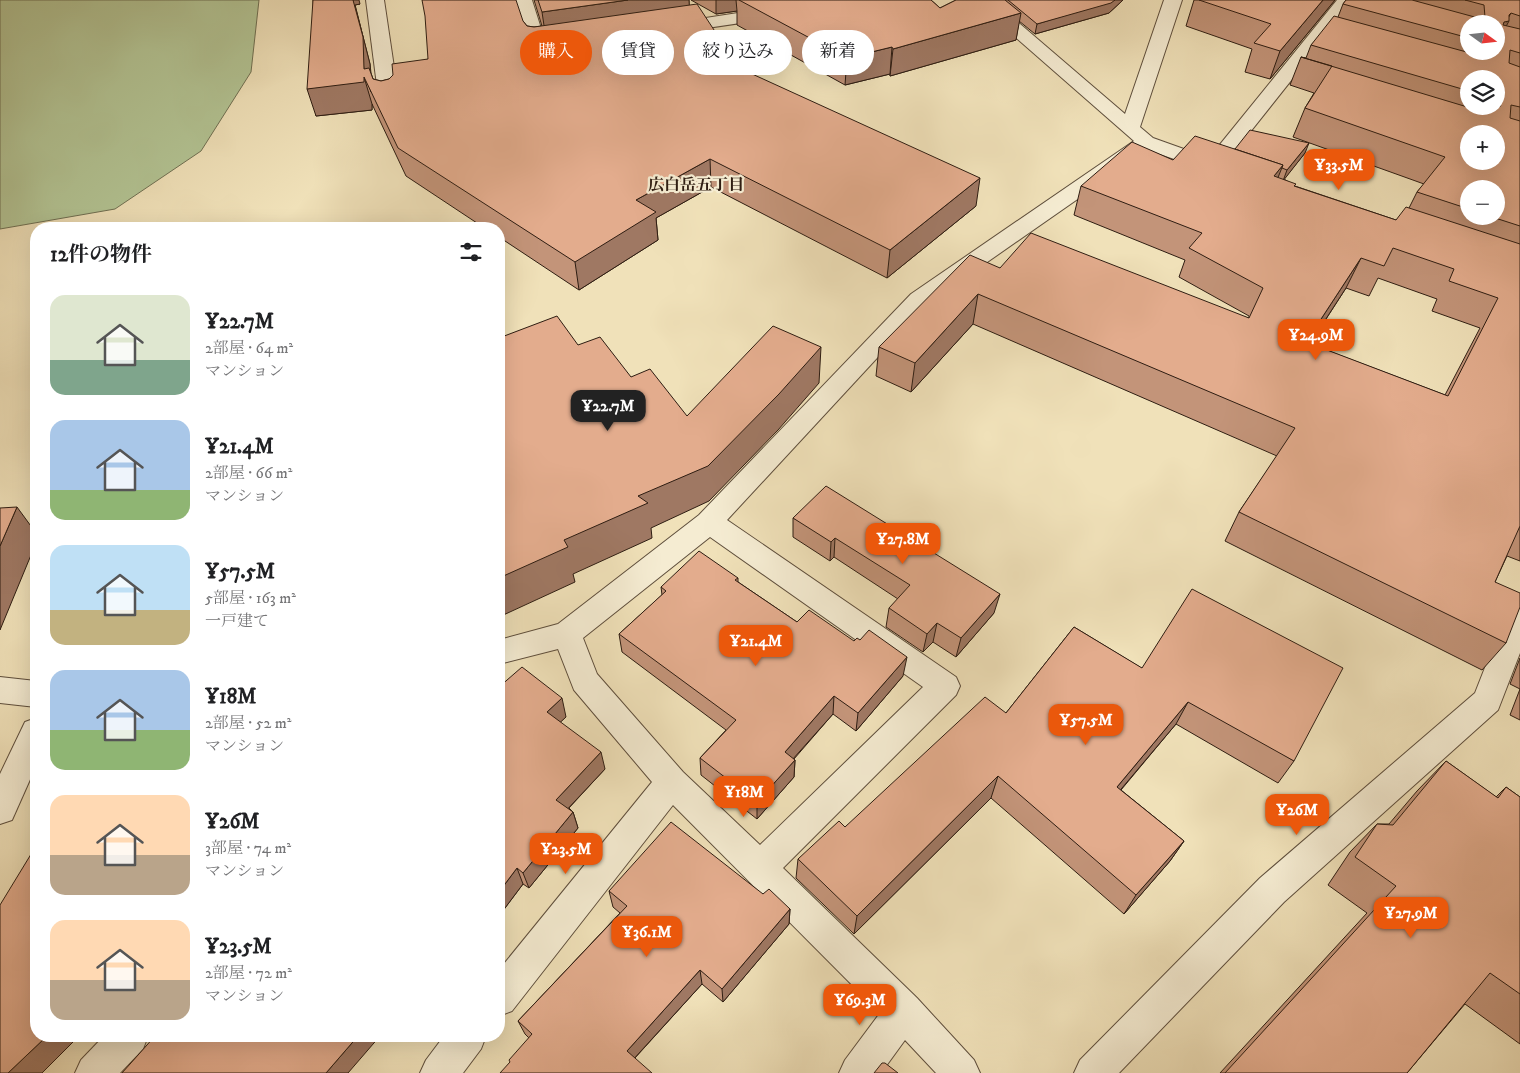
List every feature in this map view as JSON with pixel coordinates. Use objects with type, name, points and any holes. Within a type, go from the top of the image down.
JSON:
[{"type":"street","points":[[375,0],[389,101]]},
{"type":"street","points":[[523,0],[533,30]]},
{"type":"street","points":[[656,30],[775,13],[767,0]]},
{"type":"street","points":[[982,0],[1138,136],[1223,170],[1285,76],[1318,35],[1349,5]]},
{"type":"street","points":[[505,650],[567,634],[709,522],[919,298],[1138,136],[1173,0]]},
{"type":"street","points":[[1318,35],[1337,40]]},
{"type":"street","points":[[1285,76],[1304,82]]},
{"type":"street","points":[[709,522],[945,686],[760,868]]},
{"type":"street","points":[[1093,1073],[1272,890],[1487,702],[1520,614]]},
{"type":"street","points":[[567,634],[585,681],[672,782],[904,1011],[961,1073]]},
{"type":"street","points":[[0,690],[30,693]]},
{"type":"street","points":[[0,809],[30,745]]},
{"type":"street","points":[[505,991],[672,782]]},
{"type":"street","points":[[858,1073],[904,1011]]},
{"type":"street","points":[[94,1073],[124,1042]]},
{"type":"street","points":[[439,1073],[463,1042]]},
{"type":"green space","points":[[0,0],[259,0],[251,72],[201,151],[115,209],[40,222],[30,222],[30,224],[0,229]]},
{"type":"building","points":[[313,0],[353,0],[363,37],[364,69],[369,68],[373,79],[381,81],[389,79],[393,75],[392,64],[428,59],[422,0],[516,0],[523,21],[527,26],[534,27],[697,4],[714,30],[684,30],[684,75],[754,75],[980,178],[890,250],[710,159],[636,200],[656,212],[575,262],[398,148],[364,77],[364,82],[307,89]]},
{"type":"building","points":[[538,0],[628,0],[542,12]]},
{"type":"building","points":[[739,0],[931,0],[940,8],[956,0],[1005,0],[1021,13],[893,49],[892,47],[874,51],[874,30],[802,30],[802,34]]},
{"type":"building","points":[[1008,0],[1115,0],[1111,3],[1037,24]]},
{"type":"building","points":[[1199,0],[1323,0],[1280,51],[1254,43],[1271,24]]},
{"type":"building","points":[[1346,0],[1412,0],[1467,15],[1460,15],[1460,36],[1343,4]]},
{"type":"building","points":[[1465,0],[1520,0],[1520,16],[1511,13],[1509,21],[1505,22],[1505,15],[1485,15],[1484,5]]},
{"type":"building","points":[[1334,16],[1460,50],[1460,60],[1505,60],[1505,25],[1520,29],[1520,53],[1510,50],[1509,63],[1520,67],[1520,107],[1511,105],[1510,118],[1520,121],[1520,226],[1505,221],[1505,180],[1460,180],[1460,206],[1417,192],[1445,157],[1305,108],[1332,66],[1460,105],[1460,115],[1505,115],[1505,70],[1460,70],[1460,88],[1311,45]]},
{"type":"building","points":[[1250,130],[1309,143],[1287,170],[1282,168],[1283,165],[1235,149]]},
{"type":"building","points":[[1195,136],[1283,165],[1274,176],[1296,184],[1294,186],[1396,220],[1406,207],[1520,244],[1520,526],[1495,582],[1520,593],[1520,607],[1506,643],[1239,512],[1295,428],[978,294],[915,363],[879,347],[970,255],[1000,268],[1031,233],[1249,318],[1263,288],[1189,248],[1202,233],[1081,186],[1132,142],[1173,160]],"holes":[[[1393,248],[1454,269],[1449,281],[1498,298],[1448,396],[1306,342],[1361,258],[1384,266]]]},
{"type":"building","points":[[557,316],[578,345],[600,337],[631,377],[650,369],[687,416],[773,326],[821,347],[779,394],[708,466],[638,496],[648,503],[564,540],[568,547],[505,575],[505,336]]},
{"type":"building","points":[[826,486],[1000,594],[961,638],[937,623],[927,634],[889,608],[910,585],[835,538],[831,542],[793,518]]},
{"type":"building","points":[[17,507],[0,546],[0,508]]},
{"type":"building","points":[[699,551],[738,578],[735,580],[797,622],[809,610],[854,641],[857,638],[860,640],[869,630],[907,657],[858,713],[834,696],[785,752],[795,760],[757,802],[700,758],[736,720],[619,634],[666,591],[661,587]]},
{"type":"building","points":[[1192,589],[1343,668],[1294,761],[1188,702],[1117,787],[1184,841],[1136,895],[998,776],[857,916],[798,859],[839,821],[845,827],[985,697],[1006,713],[1074,627],[1142,668]]},
{"type":"building","points":[[522,667],[562,698],[547,712],[601,752],[556,800],[573,812],[523,873],[517,868],[505,884],[505,682]]},
{"type":"building","points":[[1446,761],[1498,798],[1506,787],[1520,797],[1520,994],[1490,973],[1407,1073],[1225,1073],[1396,886],[1355,857],[1377,824],[1393,825]]},
{"type":"building","points":[[671,822],[763,894],[769,889],[790,909],[722,989],[700,970],[627,1051],[652,1073],[500,1073],[532,1034],[518,1021],[627,906],[609,891]]},
{"type":"building","points":[[30,856],[30,1042],[41,1042],[8,1073],[0,1073],[0,905]]},
{"type":"building","points":[[150,1042],[353,1042],[326,1073],[122,1073]]},
{"type":"building","points":[[882,1063],[885,1063],[898,1073],[874,1073]]},
{"type":"district","name":"広白岳五丁目","points":[[696,184]]}]
